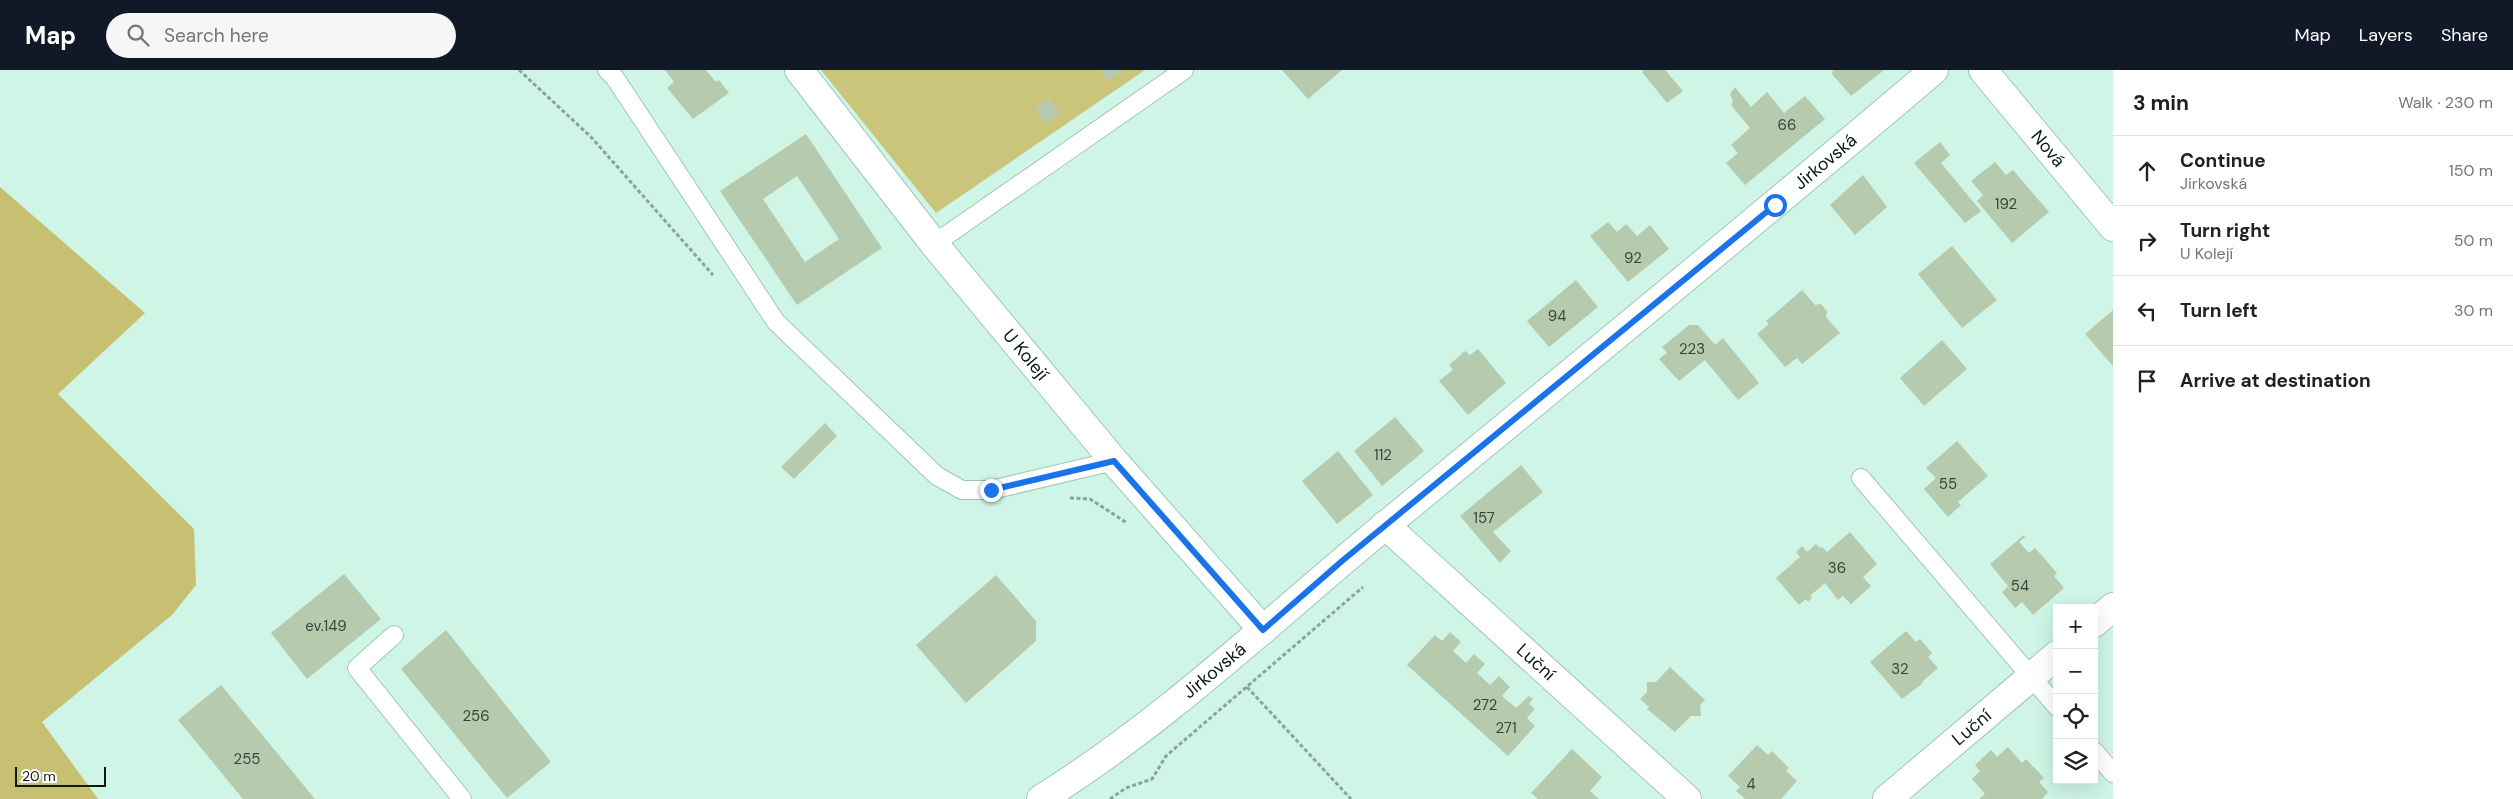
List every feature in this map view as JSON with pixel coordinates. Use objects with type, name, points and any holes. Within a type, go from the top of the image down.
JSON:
[{"type":"street","name":"U Kolejí","points":[[799,70],[934,244],[1114,461],[1263,630]]},
{"type":"street","name":"Jirkovská","points":[[1041,799],[1165,710],[1263,630],[1385,526],[1775,205],[1934,70]]},
{"type":"street","name":"Nová","points":[[1983,70],[2113,227]]},
{"type":"street","name":"Luční","points":[[1385,526],[1687,799]]},
{"type":"street","points":[[2098,620],[2113,607]]},
{"type":"street","name":"Luční","points":[[1886,799],[2053,658]]},
{"type":"lane","points":[[606,70],[616,78],[776,322],[937,476],[962,490],[991,490],[1114,461]]},
{"type":"lane","points":[[934,244],[1184,70]]},
{"type":"lane","points":[[1861,478],[2053,702]]},
{"type":"lane","points":[[394,635],[358,668],[462,799]]},
{"type":"lane","points":[[2098,756],[2113,773]]},
{"type":"path","points":[[1110,799],[1126,788],[1152,779],[1166,756],[1363,587]]},
{"type":"path","points":[[1247,687],[1351,799]]},
{"type":"shaded area","points":[[821,70],[1145,70],[936,213]]},
{"type":"shaded area","points":[[0,187],[145,313],[58,394],[194,529],[196,585],[172,615],[42,722],[98,799],[0,799]]},
{"type":"building","points":[[665,70],[706,70],[716,82],[719,80],[729,93],[693,119],[667,88],[674,82]]},
{"type":"building","points":[[1100,70],[1121,70],[1122,72],[1107,81]]},
{"type":"building","points":[[1282,70],[1342,70],[1308,99]]},
{"type":"building","points":[[1644,70],[1665,70],[1683,91],[1667,103],[1642,72]]},
{"type":"building","points":[[1833,70],[1884,70],[1851,96],[1832,74]]},
{"type":"building","points":[[1735,87],[1751,107],[1767,92],[1784,113],[1805,96],[1825,119],[1745,185],[1726,163],[1738,153],[1731,145],[1750,128],[1731,105],[1733,102],[1730,94]]},
{"type":"building","points":[[1050,98],[1060,113],[1045,124],[1035,109]]},
{"type":"building","points":[[806,134],[882,248],[797,305],[720,191]],"holes":[[[797,176],[839,239],[805,262],[763,199]]]},
{"type":"building","points":[[1940,142],[1950,155],[1941,163],[1981,211],[1965,223],[1914,163]]},
{"type":"building","points":[[1995,162],[2006,175],[2013,170],[2049,212],[2012,243],[1977,201],[1983,195],[1971,181]]},
{"type":"building","points":[[1863,175],[1887,207],[1855,235],[1830,205]]},
{"type":"building","points":[[1608,222],[1617,232],[1626,224],[1637,236],[1650,225],[1669,249],[1628,282],[1590,236]]},
{"type":"building","points":[[1952,246],[1997,300],[1962,328],[1918,274]]},
{"type":"building","points":[[1576,280],[1598,307],[1549,347],[1527,321]]},
{"type":"building","points":[[1802,290],[1815,305],[1821,304],[1827,311],[1826,317],[1840,333],[1802,364],[1797,358],[1785,367],[1757,334],[1769,324],[1766,321]]},
{"type":"building","points":[[2113,310],[2113,366],[2085,334]]},
{"type":"building","points":[[1689,325],[1698,325],[1715,345],[1723,338],[1759,383],[1738,400],[1705,360],[1679,381],[1659,359],[1667,353],[1662,347]]},
{"type":"building","points":[[1942,340],[1967,369],[1924,406],[1900,378]]},
{"type":"building","points":[[1478,349],[1506,383],[1468,415],[1439,381],[1453,370],[1449,365],[1465,351],[1470,355]]},
{"type":"building","points":[[1395,417],[1424,451],[1382,486],[1354,451]]},
{"type":"building","points":[[825,423],[837,436],[794,479],[781,467]]},
{"type":"building","points":[[1957,441],[1988,476],[1958,502],[1961,505],[1948,517],[1924,489],[1936,478],[1926,468]]},
{"type":"building","points":[[1338,451],[1373,495],[1337,524],[1302,481]]},
{"type":"building","points":[[1521,465],[1543,492],[1493,532],[1511,551],[1500,563],[1460,516]]},
{"type":"building","points":[[1850,532],[1877,564],[1863,577],[1871,586],[1851,604],[1843,596],[1838,600],[1825,583],[1810,596],[1812,598],[1808,602],[1806,599],[1799,605],[1776,578],[1800,557],[1796,552],[1802,546],[1807,552],[1816,544],[1827,552]]},
{"type":"building","points":[[2024,535],[2025,537],[2019,542],[2029,553],[2035,548],[2057,573],[2054,576],[2064,588],[2033,615],[2022,602],[2015,608],[2002,592],[2008,586],[1990,564]]},
{"type":"building","points":[[344,574],[381,619],[307,679],[271,633]]},
{"type":"building","points":[[996,575],[1036,621],[1036,641],[966,703],[916,645]]},
{"type":"building","points":[[446,630],[551,762],[507,798],[401,669]]},
{"type":"building","points":[[1906,631],[1916,642],[1920,639],[1932,653],[1928,657],[1938,668],[1923,683],[1902,699],[1870,662]]},
{"type":"building","points":[[1450,632],[1461,642],[1453,651],[1466,663],[1474,654],[1485,664],[1477,673],[1490,685],[1499,676],[1510,687],[1502,696],[1516,708],[1529,696],[1533,699],[1529,704],[1535,709],[1527,718],[1535,726],[1508,756],[1407,665],[1435,635],[1442,641]]},
{"type":"building","points":[[1670,667],[1705,700],[1700,705],[1701,716],[1691,716],[1675,732],[1647,709],[1649,707],[1640,699],[1647,692],[1647,682],[1656,682]]},
{"type":"building","points":[[221,685],[315,799],[243,799],[178,720]]},
{"type":"building","points":[[1757,745],[1768,755],[1772,751],[1789,768],[1786,771],[1797,781],[1781,799],[1745,799],[1736,791],[1740,787],[1728,776]]},
{"type":"building","points":[[2008,747],[2022,763],[2026,759],[2044,778],[2039,782],[2048,792],[2042,799],[1979,799],[1985,794],[1972,779],[1980,771],[1975,765],[1991,750],[1997,757]]},
{"type":"building","points":[[1572,749],[1602,777],[1590,791],[1599,799],[1538,799],[1531,793]]},
{"type":"route","points":[[991,490],[1114,461],[1263,630],[1342,561],[1775,205]]}]
